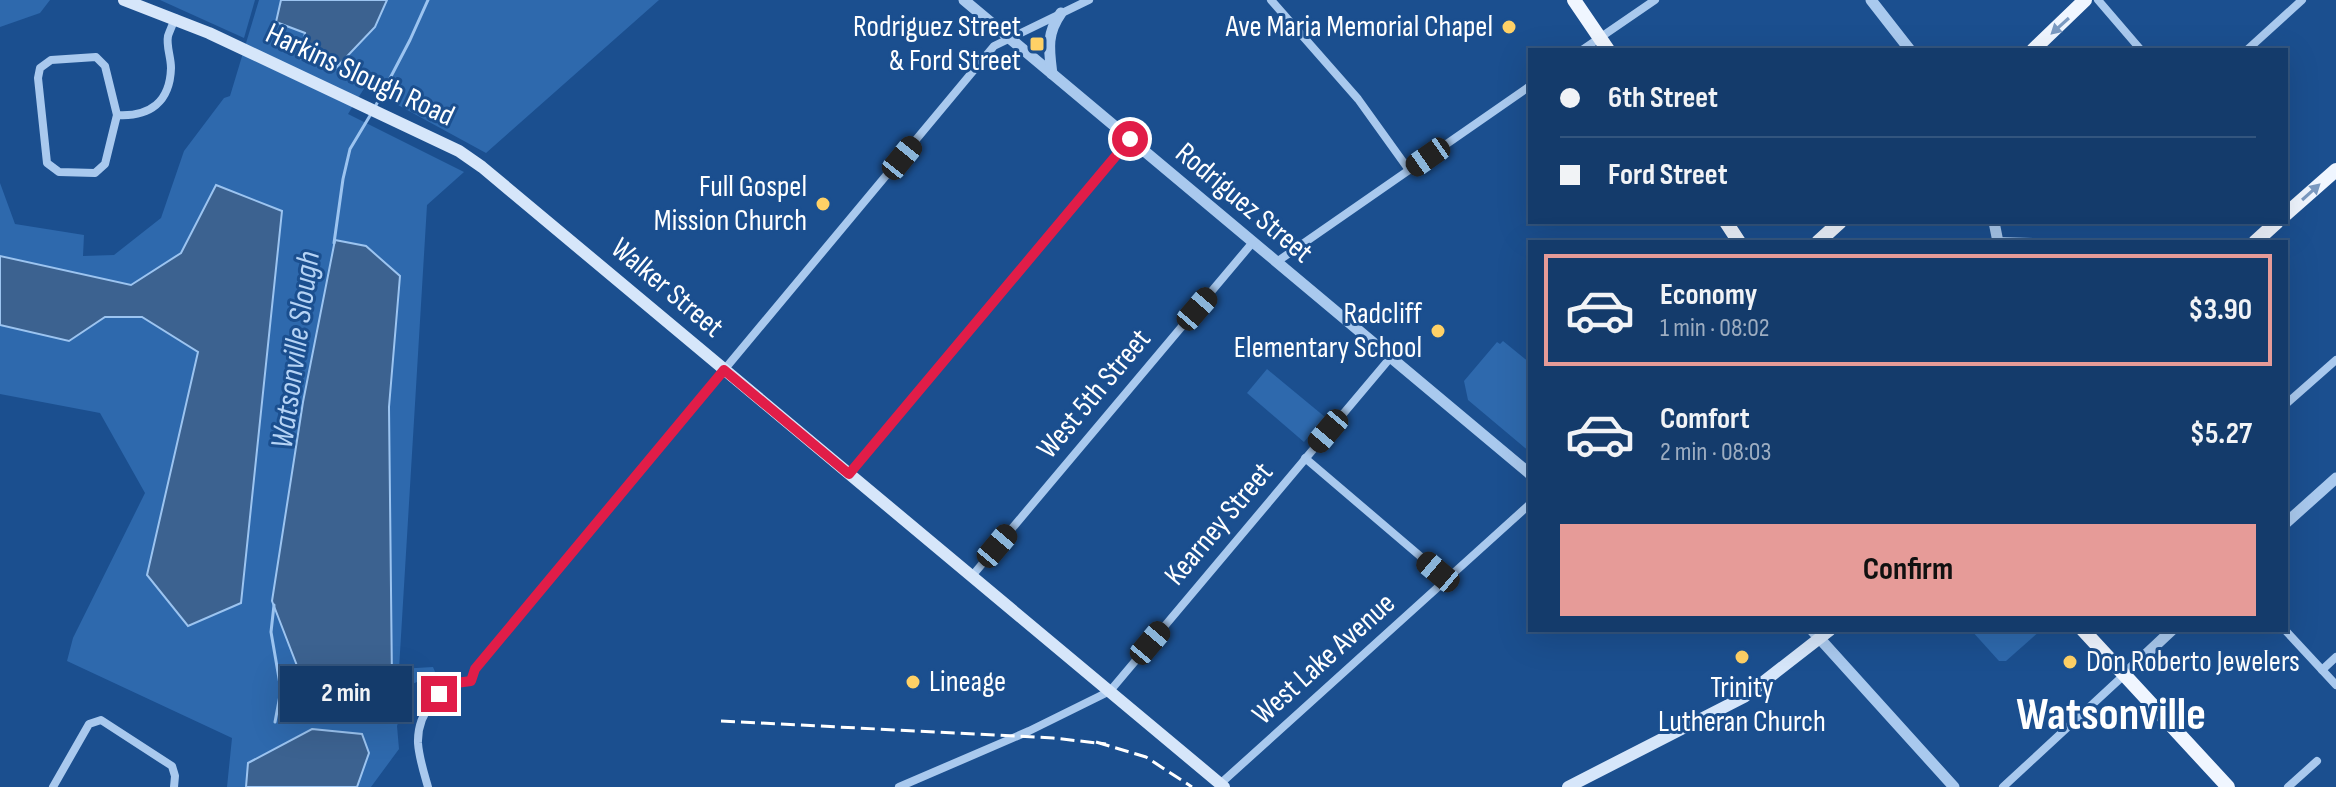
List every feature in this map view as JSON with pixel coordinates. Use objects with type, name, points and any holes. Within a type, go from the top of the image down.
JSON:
[{"type":"main road","name":"Harkins Slough Road","points":[[124,0],[209,33],[459,151],[482,167]]},
{"type":"main road","points":[[1574,0],[1604,44]]},
{"type":"main road","points":[[2035,48],[2085,0]]},
{"type":"main road","name":"Walker Street","points":[[482,167],[1222,786]]},
{"type":"main road","points":[[2288,211],[2336,170]]},
{"type":"main road","points":[[1820,240],[1838,224]]},
{"type":"main road","points":[[2257,240],[2274,224]]},
{"type":"main road","points":[[2085,632],[2228,787]]},
{"type":"main road","points":[[1568,787],[1731,705],[1755,690],[1821,633]]},
{"type":"street","name":"Rodriguez Street","points":[[964,0],[1528,472]]},
{"type":"street","points":[[428,787],[419,755],[418,736],[423,718],[433,701],[456,683],[471,681],[475,669],[994,46],[1089,0]]},
{"type":"street","points":[[1271,0],[1361,102],[1409,170]]},
{"type":"street","points":[[1604,44],[1655,0]]},
{"type":"street","points":[[1871,0],[1908,48]]},
{"type":"street","points":[[2098,0],[2139,48]]},
{"type":"street","points":[[2249,48],[2302,0]]},
{"type":"street","points":[[1052,74],[1048,41],[1051,28],[1061,13]]},
{"type":"street","points":[[117,115],[143,114],[163,96],[171,68],[168,39],[175,18]]},
{"type":"street","points":[[88,56],[100,59],[105,66],[117,115],[101,170],[91,174],[53,170],[46,160],[38,78],[40,68],[51,60],[88,56]]},
{"type":"street","points":[[1278,261],[1528,87]]},
{"type":"street","points":[[849,474],[1130,139]]},
{"type":"street","name":"West 5th Street","points":[[972,576],[1253,242]]},
{"type":"street","name":"Kearney Street","points":[[899,787],[1029,731],[1110,691],[1391,357]]},
{"type":"street","points":[[2288,402],[2336,360]]},
{"type":"street","points":[[1305,458],[1447,579]]},
{"type":"street","points":[[2288,521],[2336,478]]},
{"type":"street","name":"West Lake Avenue","points":[[1222,786],[1528,506]]},
{"type":"street","points":[[2003,787],[2170,632]]},
{"type":"street","points":[[2287,632],[2336,685]]},
{"type":"street","points":[[1821,633],[1954,787]]},
{"type":"street","points":[[2322,670],[2336,657]]},
{"type":"street","points":[[56,786],[89,724],[101,720],[172,766],[174,787]]},
{"type":"street","points":[[2288,787],[2317,761]]},
{"type":"shaded area","points":[[0,0],[50,0],[40,13],[0,27]]},
{"type":"shaded area","points":[[160,0],[255,0],[244,38]]},
{"type":"shaded area","points":[[259,0],[659,0],[486,153],[365,87],[348,114],[464,172],[427,205],[399,669],[433,667],[436,674],[398,690],[397,698],[406,699],[397,726],[399,749],[371,787],[227,787],[232,738],[67,661],[73,638],[145,493],[100,413],[0,394],[0,183],[15,224],[84,235],[83,256],[114,255],[161,218],[184,151],[224,98],[230,96]]},
{"type":"shaded area","points":[[281,0],[387,0],[375,27],[334,70],[300,58],[305,33],[276,22]]},
{"type":"shaded area","points":[[216,185],[282,211],[241,603],[188,626],[147,575],[198,352],[142,317],[105,317],[69,341],[0,325],[0,256],[131,285],[181,253]]},
{"type":"shaded area","points":[[335,240],[366,246],[400,276],[389,407],[392,682],[301,676],[272,601],[303,402]]},
{"type":"shaded area","points":[[1503,341],[1528,361],[1528,450],[1468,400],[1464,381],[1497,342],[1500,344]]},
{"type":"shaded area","points":[[1267,369],[1325,417],[1304,442],[1247,393]]},
{"type":"shaded area","points":[[1973,632],[2039,632],[2006,661],[1999,661]]},
{"type":"shaded area","points":[[312,729],[362,734],[369,753],[357,787],[246,787],[248,763]]},
{"type":"waterway","name":"Watsonville Slough","points":[[375,107],[428,0]]},
{"type":"waterway","name":"Watsonville Slough","points":[[334,243],[350,149],[371,114]]},
{"type":"waterway","name":"Watsonville Slough","points":[[274,605],[271,632],[281,690],[275,722]]},
{"type":"railway","points":[[721,721],[1053,738],[1106,744]]},
{"type":"railway","points":[[1096,742],[1146,757],[1192,787]]},
{"type":"place","name":"Ave Maria Memorial Chapel","points":[[1509,27]]},
{"type":"place","name":"Rodriguez Street & Ford Street","points":[[1037,44]]},
{"type":"place","name":"Full Gospel Mission Church","points":[[823,204]]},
{"type":"place","name":"Radcliff Elementary School","points":[[1438,331]]},
{"type":"place","name":"Trinity Lutheran Church","points":[[1742,657]]},
{"type":"place","name":"Don Roberto Jewelers","points":[[2070,662]]},
{"type":"place","name":"Lineage","points":[[913,682]]},
{"type":"district","name":"Watsonville","points":[[2111,715]]},
{"type":"route","points":[[439,694],[456,683],[471,681],[475,669],[724,370],[849,474],[1130,139]]}]
